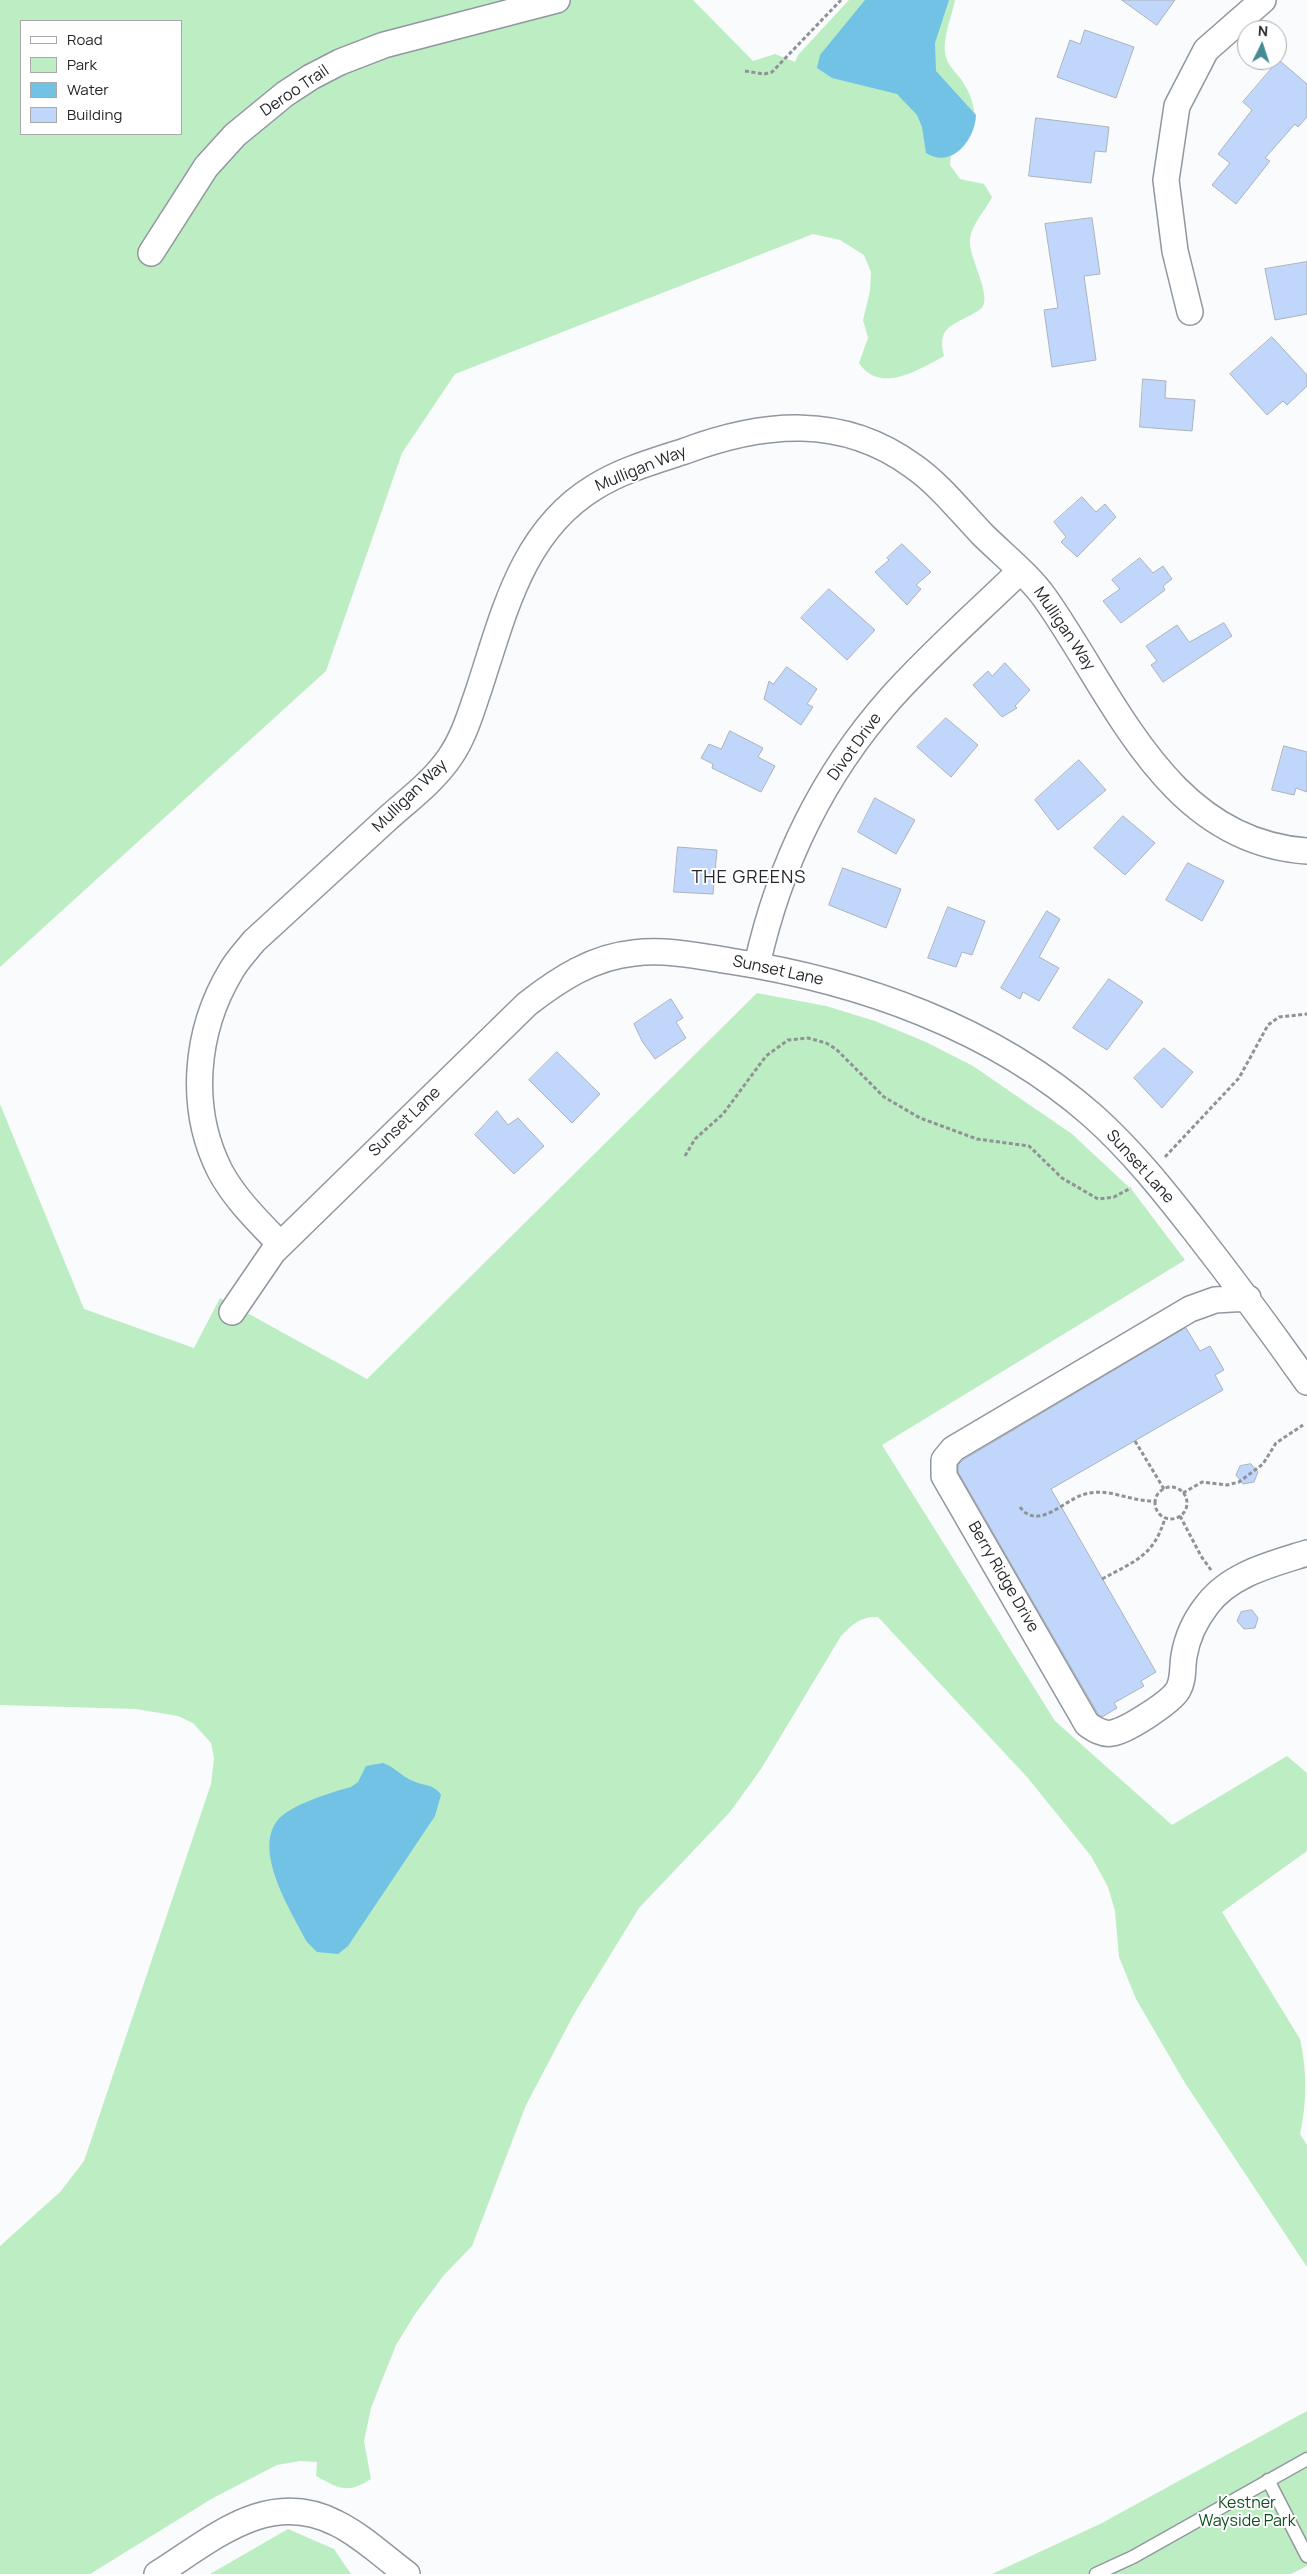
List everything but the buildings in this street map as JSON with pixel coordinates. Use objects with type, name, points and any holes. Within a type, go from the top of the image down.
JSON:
[{"type":"street","name":"Deroo Trail","points":[[151,253],[206,167],[236,134],[284,94],[311,77],[340,62],[384,45],[557,0]]},
{"type":"street","points":[[1190,312],[1175,251],[1166,180],[1176,106],[1206,50],[1262,0]]},
{"type":"street","name":"Mulligan Way","points":[[280,1244],[229,1186],[212,1154],[206,1136],[200,1101],[200,1061],[214,1004],[232,969],[254,941],[425,786],[451,756],[466,724],[516,578],[534,546],[560,514],[586,493],[613,478],[719,439],[774,428],[829,430],[874,443],[914,466],[930,479],[1043,595],[1152,763],[1184,797],[1210,818],[1251,840],[1282,849],[1307,851]]},
{"type":"street","name":"Divot Drive","points":[[757,965],[765,927],[793,848],[845,756],[891,698],[1020,571]]},
{"type":"street","name":"Sunset Lane","points":[[232,1312],[260,1269],[280,1244],[502,1026],[527,1004],[563,978],[596,962],[634,953],[670,953],[757,965],[821,979],[881,997],[914,1009],[978,1039],[1069,1096],[1124,1146],[1148,1172],[1248,1298],[1307,1382]]},
{"type":"street","name":"Berry Ridge Drive","points":[[1248,1298],[1215,1300],[1190,1309],[952,1449],[944,1460],[944,1476],[1087,1724],[1099,1732],[1112,1733],[1174,1696],[1181,1685],[1183,1658],[1189,1638],[1211,1600],[1225,1587],[1248,1573],[1307,1553]]},
{"type":"street","points":[[158,2574],[245,2519],[267,2512],[290,2510],[312,2513],[337,2523],[407,2574]]},
{"type":"lane","points":[[1096,2574],[1132,2557],[1268,2480],[1306,2463]]},
{"type":"lane","points":[[1268,2480],[1307,2556]]},
{"type":"path","points":[[745,71],[764,74],[772,72],[841,0]]},
{"type":"path","points":[[685,1156],[695,1139],[723,1114],[766,1056],[788,1040],[801,1038],[817,1040],[836,1049],[884,1097],[901,1109],[977,1140],[1029,1146],[1062,1178],[1098,1199],[1108,1199],[1127,1192],[1183,1141],[1240,1078],[1268,1025],[1279,1017],[1307,1014]]},
{"type":"path","points":[[1183,1493],[1202,1482],[1227,1485],[1237,1483],[1263,1464],[1281,1440],[1303,1425]]},
{"type":"path","points":[[1135,1441],[1164,1488]]},
{"type":"path","points":[[1164,1488],[1175,1488],[1183,1493],[1187,1503],[1180,1516],[1165,1518],[1157,1511],[1155,1501],[1164,1488]]},
{"type":"path","points":[[1020,1507],[1029,1515],[1043,1516],[1077,1497],[1099,1491],[1155,1501]]},
{"type":"path","points":[[1180,1516],[1206,1562]]},
{"type":"path","points":[[1102,1579],[1139,1559],[1150,1550],[1158,1539],[1165,1518]]},
{"type":"green space","points":[[0,0],[693,0],[753,61],[775,54],[795,62],[798,55],[849,0],[955,0],[946,36],[946,57],[972,100],[974,120],[968,139],[951,156],[950,165],[960,179],[984,184],[992,197],[970,237],[971,251],[984,294],[983,306],[947,330],[942,340],[944,356],[924,367],[900,376],[878,377],[868,372],[859,363],[868,338],[863,320],[870,291],[871,272],[864,255],[840,240],[813,234],[455,374],[402,453],[326,671],[0,967]]},
{"type":"green space","points":[[757,993],[826,1006],[875,1021],[926,1042],[973,1066],[1072,1134],[1132,1190],[1185,1260],[882,1445],[1055,1721],[1172,1825],[1287,1756],[1307,1773],[1307,1851],[1222,1912],[1300,2039],[1305,2074],[1304,2110],[1300,2134],[1307,2145],[1307,2267],[1185,2083],[1136,1999],[1119,1957],[1115,1911],[1108,1887],[1091,1856],[1027,1777],[878,1617],[862,1619],[853,1624],[841,1636],[761,1769],[730,1812],[639,1908],[574,2014],[526,2105],[472,2246],[444,2275],[415,2314],[396,2345],[371,2408],[364,2441],[371,2479],[356,2487],[344,2488],[316,2476],[317,2462],[300,2461],[277,2465],[213,2498],[90,2574],[0,2574],[0,2246],[60,2192],[84,2161],[211,1784],[214,1758],[211,1743],[193,1723],[178,1716],[136,1709],[0,1705],[0,1104],[84,1309],[194,1348],[220,1298],[367,1379]]},
{"type":"green space","name":"Kestner Wayside Park","points":[[1307,2411],[1307,2566],[1291,2574],[992,2574],[1100,2524]]},
{"type":"green space","points":[[288,2529],[334,2549],[351,2574],[210,2574]]},
{"type":"water","points":[[865,0],[949,0],[935,43],[936,71],[976,115],[975,125],[966,143],[953,155],[935,157],[926,153],[922,127],[917,115],[897,94],[832,78],[817,68],[820,55]]},
{"type":"water","points":[[383,1763],[409,1779],[438,1791],[441,1795],[435,1816],[348,1946],[338,1954],[317,1952],[307,1942],[277,1882],[269,1849],[271,1834],[277,1821],[283,1815],[311,1800],[351,1787],[358,1782],[366,1766]]},
{"type":"district","name":"THE GREENS","points":[[749,878]]}]
